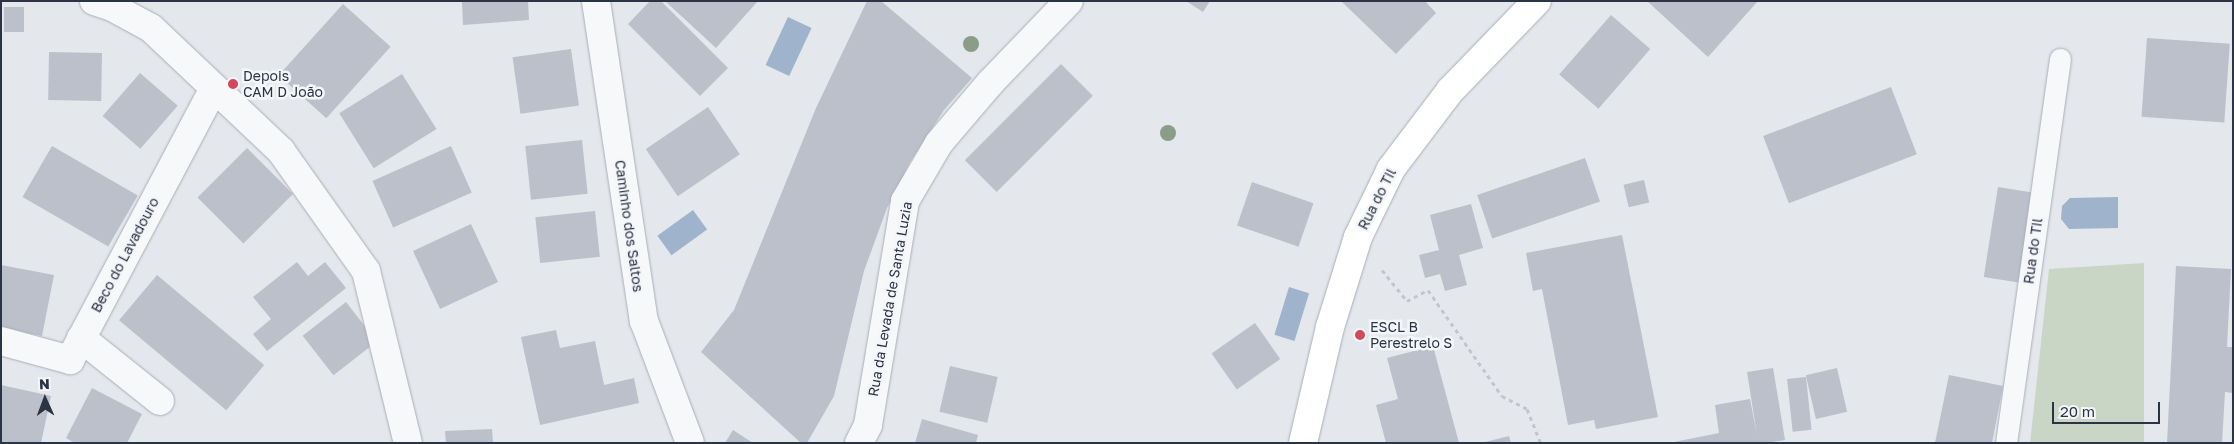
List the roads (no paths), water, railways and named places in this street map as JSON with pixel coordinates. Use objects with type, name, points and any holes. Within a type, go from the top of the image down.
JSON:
[{"type":"main road","name":"Rua do Til","points":[[1303,443],[1330,327],[1358,237],[1391,169],[1450,91],[1537,1]]},
{"type":"street","points":[[94,1],[112,7],[151,28],[282,151],[366,271],[408,443]]},
{"type":"street","name":"Caminho dos Saltos","points":[[596,1],[644,320],[690,443]]},
{"type":"street","name":"Rua da Levada de Santa Luzia","points":[[860,443],[868,425],[905,201],[939,143],[991,82],[1069,1]]},
{"type":"street","name":"Beco do Lavadouro","points":[[1,341],[70,360],[214,88]]},
{"type":"street","points":[[81,338],[160,401]]},
{"type":"lane","name":"Rua do Til","points":[[2006,443],[2060,59]]},
{"type":"water","points":[[788,17],[812,28],[789,76],[766,65]]},
{"type":"water","points":[[2118,197],[2118,228],[2069,229],[2061,219],[2062,206],[2070,198]]},
{"type":"water","points":[[693,210],[707,229],[672,255],[657,236]]},
{"type":"water","points":[[1289,287],[1309,293],[1294,341],[1274,335]]},
{"type":"place","name":"Depois CAM D João","points":[[233,84]]},
{"type":"place","name":"ESCL B Perestrelo S","points":[[1360,335]]}]
